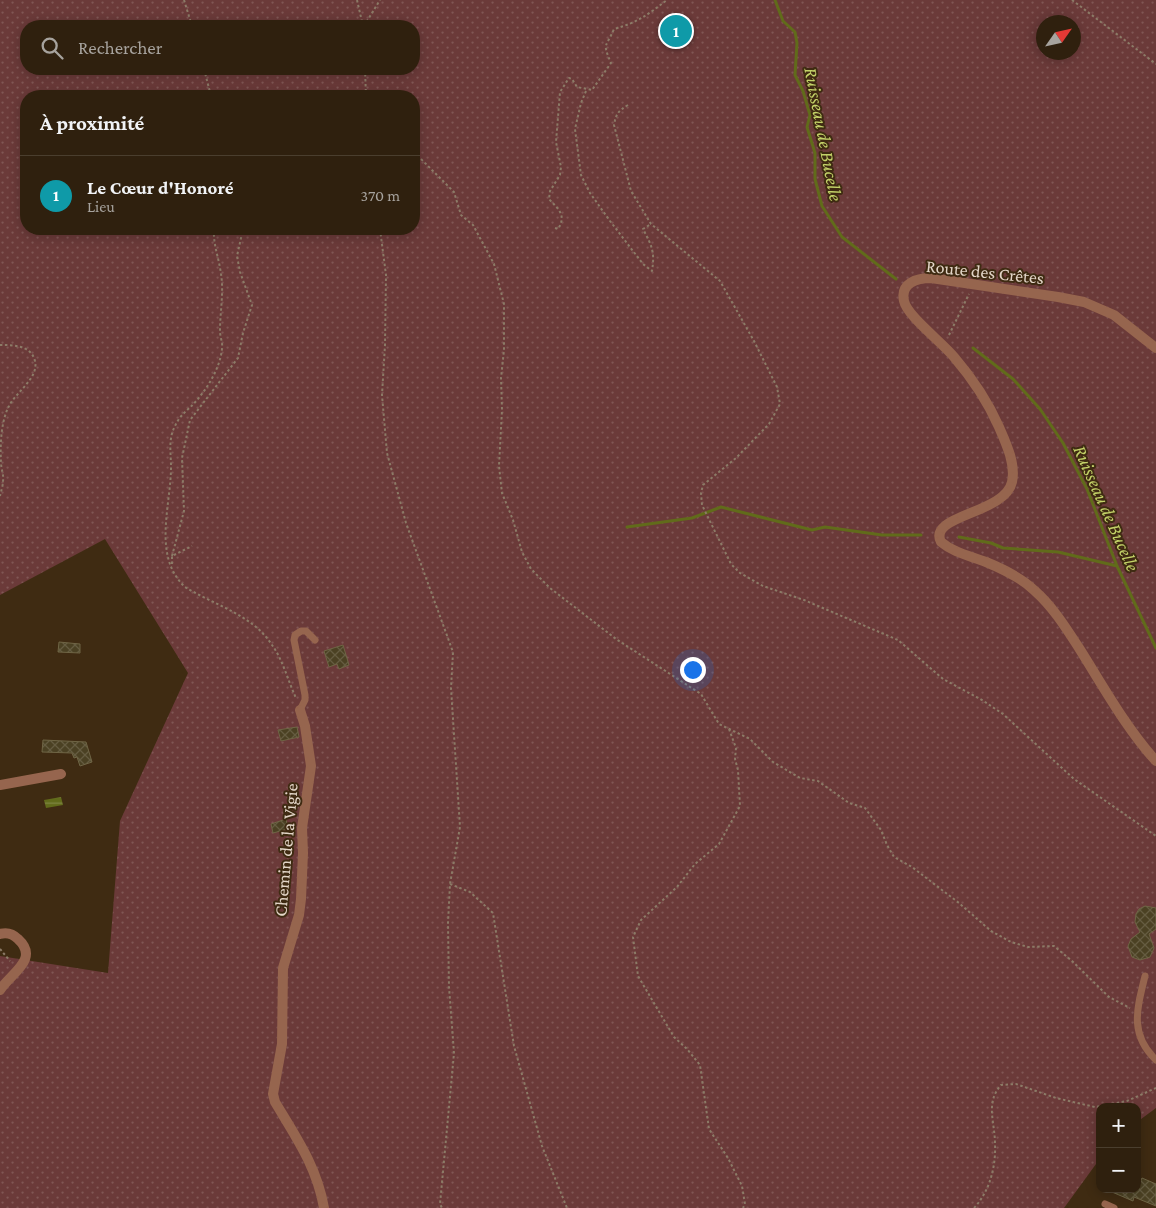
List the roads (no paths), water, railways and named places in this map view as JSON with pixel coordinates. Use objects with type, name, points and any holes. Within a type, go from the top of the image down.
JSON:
[{"type":"street","name":"Route des Crêtes","points":[[1156,348],[1114,315],[1091,305],[1058,296],[924,278],[914,281],[905,289],[904,299],[908,310],[942,343],[968,374],[989,408],[1005,442],[1013,473],[1010,488],[1006,494],[986,508],[948,523],[940,530],[939,539],[949,548],[987,562],[1019,579],[1042,598],[1065,626],[1140,742],[1156,762]]},
{"type":"street","name":"Chemin de la Vigie","points":[[300,710],[305,726],[311,766],[302,828],[301,900],[299,915],[284,968],[282,1044],[272,1094],[309,1159],[324,1208]]},
{"type":"street","points":[[0,786],[61,774]]},
{"type":"street","points":[[0,934],[14,935],[23,943],[27,954],[24,963],[0,990]]},
{"type":"lane","points":[[300,710],[305,700],[305,695],[294,640],[297,632],[301,631],[306,632],[315,640]]},
{"type":"lane","points":[[1145,976],[1136,1011],[1137,1028],[1143,1045],[1156,1060]]},
{"type":"lane","points":[[1105,1204],[1114,1208]]},
{"type":"waterway","name":"Ruisseau de Bucelle","points":[[775,0],[783,21],[795,32],[797,43],[795,75],[803,91],[810,115],[807,127],[815,153],[815,179],[822,206],[842,237],[896,279]]},
{"type":"waterway","name":"Ruisseau de Bucelle","points":[[973,348],[1013,379],[1040,409],[1063,443],[1087,489],[1117,566],[1156,648]]},
{"type":"waterway","points":[[627,527],[692,518],[721,507],[812,530],[825,527],[882,535],[921,535]]},
{"type":"waterway","points":[[959,537],[991,543],[1003,548],[1058,552],[1117,566]]},
{"type":"place","name":"Le Cœur d'Honoré","points":[[676,31]]}]
